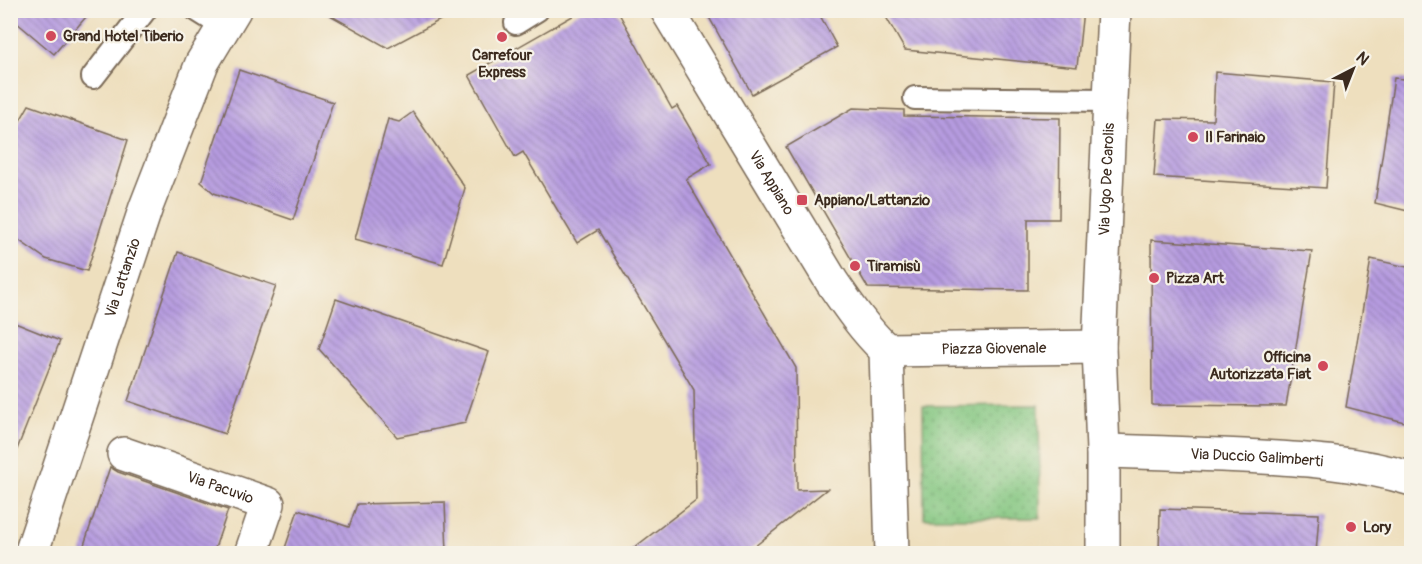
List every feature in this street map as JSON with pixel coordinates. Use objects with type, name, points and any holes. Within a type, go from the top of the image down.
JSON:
[{"type":"street","name":"Via Appiano","points":[[667,10],[832,282],[856,318],[886,350]]},
{"type":"street","name":"Via Ugo De Carolis","points":[[1099,347],[1114,10]]},
{"type":"street","name":"Via Lattanzio","points":[[31,554],[146,207],[218,16]]},
{"type":"street","name":"Piazza Giovenale","points":[[886,350],[1099,347]]},
{"type":"street","points":[[1099,347],[1103,451],[1103,554]]},
{"type":"street","points":[[886,350],[892,554]]},
{"type":"street","name":"Via Duccio Galimberti","points":[[1103,451],[1319,461],[1388,471],[1412,478]]},
{"type":"street","name":"Via Pacuvio","points":[[124,454],[268,504],[251,554]]},
{"type":"lane","points":[[93,77],[146,10]]},
{"type":"lane","points":[[516,23],[537,10]]},
{"type":"lane","points":[[915,98],[1110,100]]},
{"type":"green space","points":[[1039,405],[1040,518],[924,518],[923,406]]},
{"type":"building","name":"Grand Hotel Tiberio","points":[[10,10],[92,10],[54,54],[10,17]]},
{"type":"building","points":[[321,10],[459,10],[388,48]]},
{"type":"building","points":[[583,10],[617,10],[672,109],[677,106],[711,164],[686,179],[796,368],[797,490],[827,489],[745,554],[626,554],[696,500],[694,390],[598,230],[577,243],[523,152],[515,157],[469,75]]},
{"type":"building","points":[[705,10],[817,10],[837,47],[752,94]]},
{"type":"building","points":[[882,10],[1083,10],[1077,67],[905,50]]},
{"type":"building","points":[[239,70],[333,102],[293,220],[214,193],[201,182]]},
{"type":"building","points":[[1215,72],[1334,82],[1326,188],[1154,177],[1158,119],[1213,120]]},
{"type":"building","points":[[1394,78],[1412,80],[1412,212],[1375,203]]},
{"type":"building","points":[[29,105],[128,140],[87,271],[46,259],[10,234],[10,138]]},
{"type":"building","points":[[853,108],[904,110],[904,116],[1060,118],[1059,219],[1028,219],[1028,290],[868,288],[786,147]]},
{"type":"building","points":[[413,112],[465,188],[443,264],[355,239],[388,119],[399,122]]},
{"type":"building","points":[[1151,240],[1312,251],[1286,406],[1152,405]]},
{"type":"building","points":[[178,252],[276,286],[225,434],[128,401]]},
{"type":"building","points":[[1371,259],[1412,268],[1412,424],[1346,407]]},
{"type":"building","points":[[336,299],[489,352],[465,423],[397,437],[319,349]]},
{"type":"building","points":[[10,321],[60,341],[12,462],[10,462]]},
{"type":"building","points":[[110,467],[118,472],[228,510],[213,554],[81,554]]},
{"type":"building","points":[[445,502],[447,553],[283,554],[298,510],[349,527],[357,504]]},
{"type":"building","points":[[1160,509],[1319,514],[1316,554],[1159,554]]},
{"type":"place","name":"Grand Hotel Tiberio","points":[[51,36]]},
{"type":"place","name":"Carrefour Express","points":[[502,37]]},
{"type":"place","name":"Il Farinaio","points":[[1193,137]]},
{"type":"place","name":"Appiano/Lattanzio","points":[[802,200]]},
{"type":"place","name":"Tiramisù","points":[[855,266]]},
{"type":"place","name":"Pizza Art","points":[[1154,278]]},
{"type":"place","name":"Officina Autorizzata Fiat","points":[[1323,366]]},
{"type":"place","name":"Lory","points":[[1351,527]]}]
